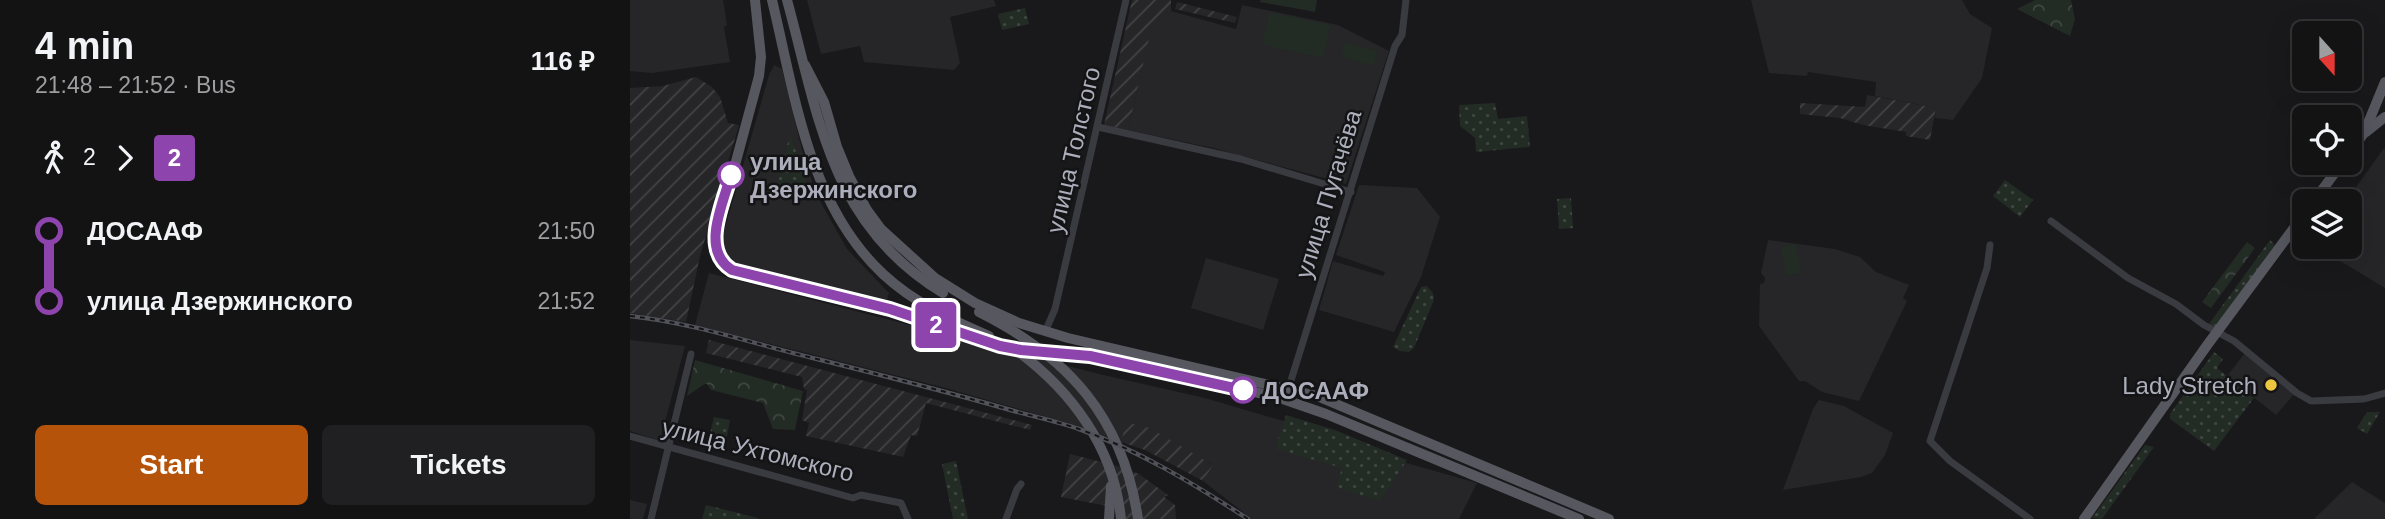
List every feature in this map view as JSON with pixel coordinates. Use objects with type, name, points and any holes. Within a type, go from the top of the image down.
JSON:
[{"type":"main road","points":[[755,0],[761,57],[759,76],[714,243],[723,264],[732,270],[890,309],[1021,350],[1077,353]]},
{"type":"main road","points":[[766,0],[776,17]]},
{"type":"main road","points":[[772,0],[800,119],[828,200],[839,221],[884,275],[946,317],[1002,341],[1040,368],[1076,406],[1109,466],[1121,519]]},
{"type":"main road","points":[[787,0],[817,114],[837,171],[856,209],[897,259],[940,291],[1036,345],[1089,394],[1108,425],[1124,460],[1139,519]]},
{"type":"main road","points":[[805,65],[825,105],[849,176],[867,210],[881,229],[940,283],[975,303],[1045,332],[1287,395],[1326,414],[1579,519]]},
{"type":"main road","points":[[2364,134],[2385,82]]},
{"type":"main road","points":[[2362,137],[2385,117]]},
{"type":"main road","points":[[2084,519],[2292,231]]},
{"type":"main road","points":[[1025,343],[1034,338],[1034,328]]},
{"type":"main road","points":[[974,337],[1025,343],[1287,395],[1317,396],[1609,519]]},
{"type":"main road","points":[[1109,466],[1109,519]]},
{"type":"street","name":"улица Толстого","points":[[1045,332],[1055,309],[1126,0]]},
{"type":"street","name":"улица Пугачёва","points":[[1287,395],[1395,46],[1402,35],[1406,0]]},
{"type":"street","points":[[1098,127],[1241,159],[1351,192]]},
{"type":"street","points":[[2051,221],[2128,278],[2176,304],[2234,341],[2297,393],[2311,401],[2357,399],[2385,393]]},
{"type":"street","points":[[1990,246],[1987,268],[1930,441],[1950,461],[2030,519]]},
{"type":"street","points":[[651,519],[691,354]]},
{"type":"street","name":"улица Ухтомского","points":[[630,436],[853,498],[861,495],[901,503],[908,519]]},
{"type":"street","points":[[1006,519],[1021,484]]},
{"type":"shaded area","points":[[630,0],[723,0],[730,62],[652,73],[630,71]]},
{"type":"shaded area","points":[[807,0],[994,0],[996,6],[950,17],[960,63],[954,70],[864,62],[860,46],[821,54]]},
{"type":"shaded area","points":[[1132,0],[1171,0],[1171,11],[1168,17],[1152,26],[1128,130],[1104,125]]},
{"type":"shaded area","points":[[1751,0],[1962,0],[1970,14],[1992,28],[1982,78],[1953,120],[1935,118],[1936,108],[1875,96],[1876,82],[1808,72],[1807,76],[1769,73]]},
{"type":"shaded area","points":[[1177,2],[1237,17],[1235,23],[1175,9]]},
{"type":"shaded area","points":[[1242,5],[1338,25],[1389,51],[1346,184],[1213,148],[1128,130],[1152,25],[1168,17],[1171,11],[1236,29]]},
{"type":"shaded area","points":[[774,65],[782,69],[816,194],[847,249],[889,293],[887,300],[734,265],[723,256],[721,242]]},
{"type":"shaded area","points":[[696,77],[712,87],[720,97],[728,123],[739,125],[700,256],[686,322],[630,313],[630,88],[663,86]]},
{"type":"shaded area","points":[[1867,95],[1936,108],[1930,140],[1840,118],[1800,114],[1800,103],[1865,107]]},
{"type":"shaded area","points":[[2384,148],[2385,288],[2337,259],[2362,259],[2362,189],[2355,189]]},
{"type":"shaded area","points":[[1359,185],[1417,188],[1440,217],[1421,277],[1394,332],[1319,310],[1333,261],[1383,276],[1385,272],[1336,255]]},
{"type":"shaded area","points":[[1768,240],[1835,249],[1860,257],[1876,272],[1909,285],[1903,298],[1907,301],[1859,401],[1822,392],[1805,381],[1799,381],[1759,326],[1760,284],[1764,283],[1765,278],[1761,273]]},
{"type":"shaded area","points":[[1206,258],[1279,279],[1263,330],[1191,308]]},
{"type":"shaded area","points":[[709,273],[1099,374],[1205,398],[1314,430],[1382,456],[1477,483],[1459,519],[1252,519],[1203,481],[1212,464],[1127,422],[1121,442],[1075,425],[942,387],[695,325]]},
{"type":"shaded area","points":[[630,340],[685,346],[660,441],[630,431]]},
{"type":"shaded area","points":[[709,340],[1032,425],[1030,430],[926,403],[917,436],[911,435],[903,457],[806,436],[809,423],[802,420],[807,390],[804,389],[802,377],[706,353]]},
{"type":"shaded area","points":[[2248,349],[2297,391],[2276,415],[2227,376]]},
{"type":"shaded area","points":[[1819,400],[1844,406],[1893,433],[1885,455],[1872,473],[1861,477],[1783,490],[1813,409]]},
{"type":"shaded area","points":[[1126,422],[1150,428],[1213,465],[1203,481],[1145,450],[1121,442]]},
{"type":"shaded area","points":[[1070,454],[1139,474],[1168,495],[1164,497],[1175,505],[1176,519],[1120,519],[1120,511],[1107,506],[1061,497]]},
{"type":"shaded area","points":[[2352,482],[2385,503],[2385,519],[2314,519]]},
{"type":"shaded area","points":[[630,500],[647,504],[643,519],[630,519]]},
{"type":"green space","points":[[1317,0],[1315,12],[1260,2]]},
{"type":"green space","points":[[2035,0],[2071,0],[2075,19],[2070,36],[2017,9]]},
{"type":"green space","points":[[1025,8],[1029,24],[1002,30],[998,14]]},
{"type":"green space","points":[[1269,12],[1330,25],[1324,58],[1262,45]]},
{"type":"green space","points":[[1345,42],[1378,51],[1374,66],[1341,57]]},
{"type":"green space","points":[[1495,103],[1498,119],[1527,116],[1530,147],[1476,152],[1475,138],[1460,126],[1459,105]]},
{"type":"green space","points":[[790,134],[805,178],[805,193],[777,186]]},
{"type":"green space","points":[[2005,180],[2033,200],[2020,217],[1993,196]]},
{"type":"green space","points":[[1571,198],[1573,228],[1559,229],[1557,199]]},
{"type":"green space","points":[[2270,240],[2275,245],[2215,328],[2209,324]]},
{"type":"green space","points":[[2247,242],[2255,248],[2211,308],[2202,302]]},
{"type":"green space","points":[[1795,244],[1802,272],[1787,276],[1780,248]]},
{"type":"green space","points":[[1427,286],[1433,293],[1434,300],[1414,348],[1409,352],[1400,351],[1393,347],[1421,287]]},
{"type":"green space","points":[[2214,352],[2223,359],[2217,368],[2254,398],[2214,451],[2170,419],[2170,414]]},
{"type":"green space","points":[[695,360],[803,391],[795,430],[773,429],[763,403],[711,390],[706,383],[687,396]]},
{"type":"green space","points":[[2367,412],[2380,412],[2367,434],[2357,428]]},
{"type":"green space","points":[[1286,415],[1335,430],[1407,460],[1380,501],[1336,488],[1342,468],[1275,449]]},
{"type":"green space","points":[[714,417],[730,420],[727,437],[710,434]]},
{"type":"green space","points":[[2145,445],[2154,447],[2102,519],[2092,518]]},
{"type":"green space","points":[[956,461],[968,519],[953,519],[942,464]]},
{"type":"green space","points":[[706,505],[758,518],[758,519],[702,519]]},
{"type":"railway","points":[[630,316],[724,334],[1070,426],[1145,458],[1248,519]]},
{"type":"bus line","name":"2","points":[[731,175],[714,243],[718,257],[732,270],[890,309],[1000,346],[1077,353],[1243,390]]},
{"type":"place","name":"улица Дзержинского","points":[[731,175]]},
{"type":"place","name":"Lady Stretch","points":[[2271,385]]},
{"type":"place","name":"ДОСААФ","points":[[1243,390]]}]
